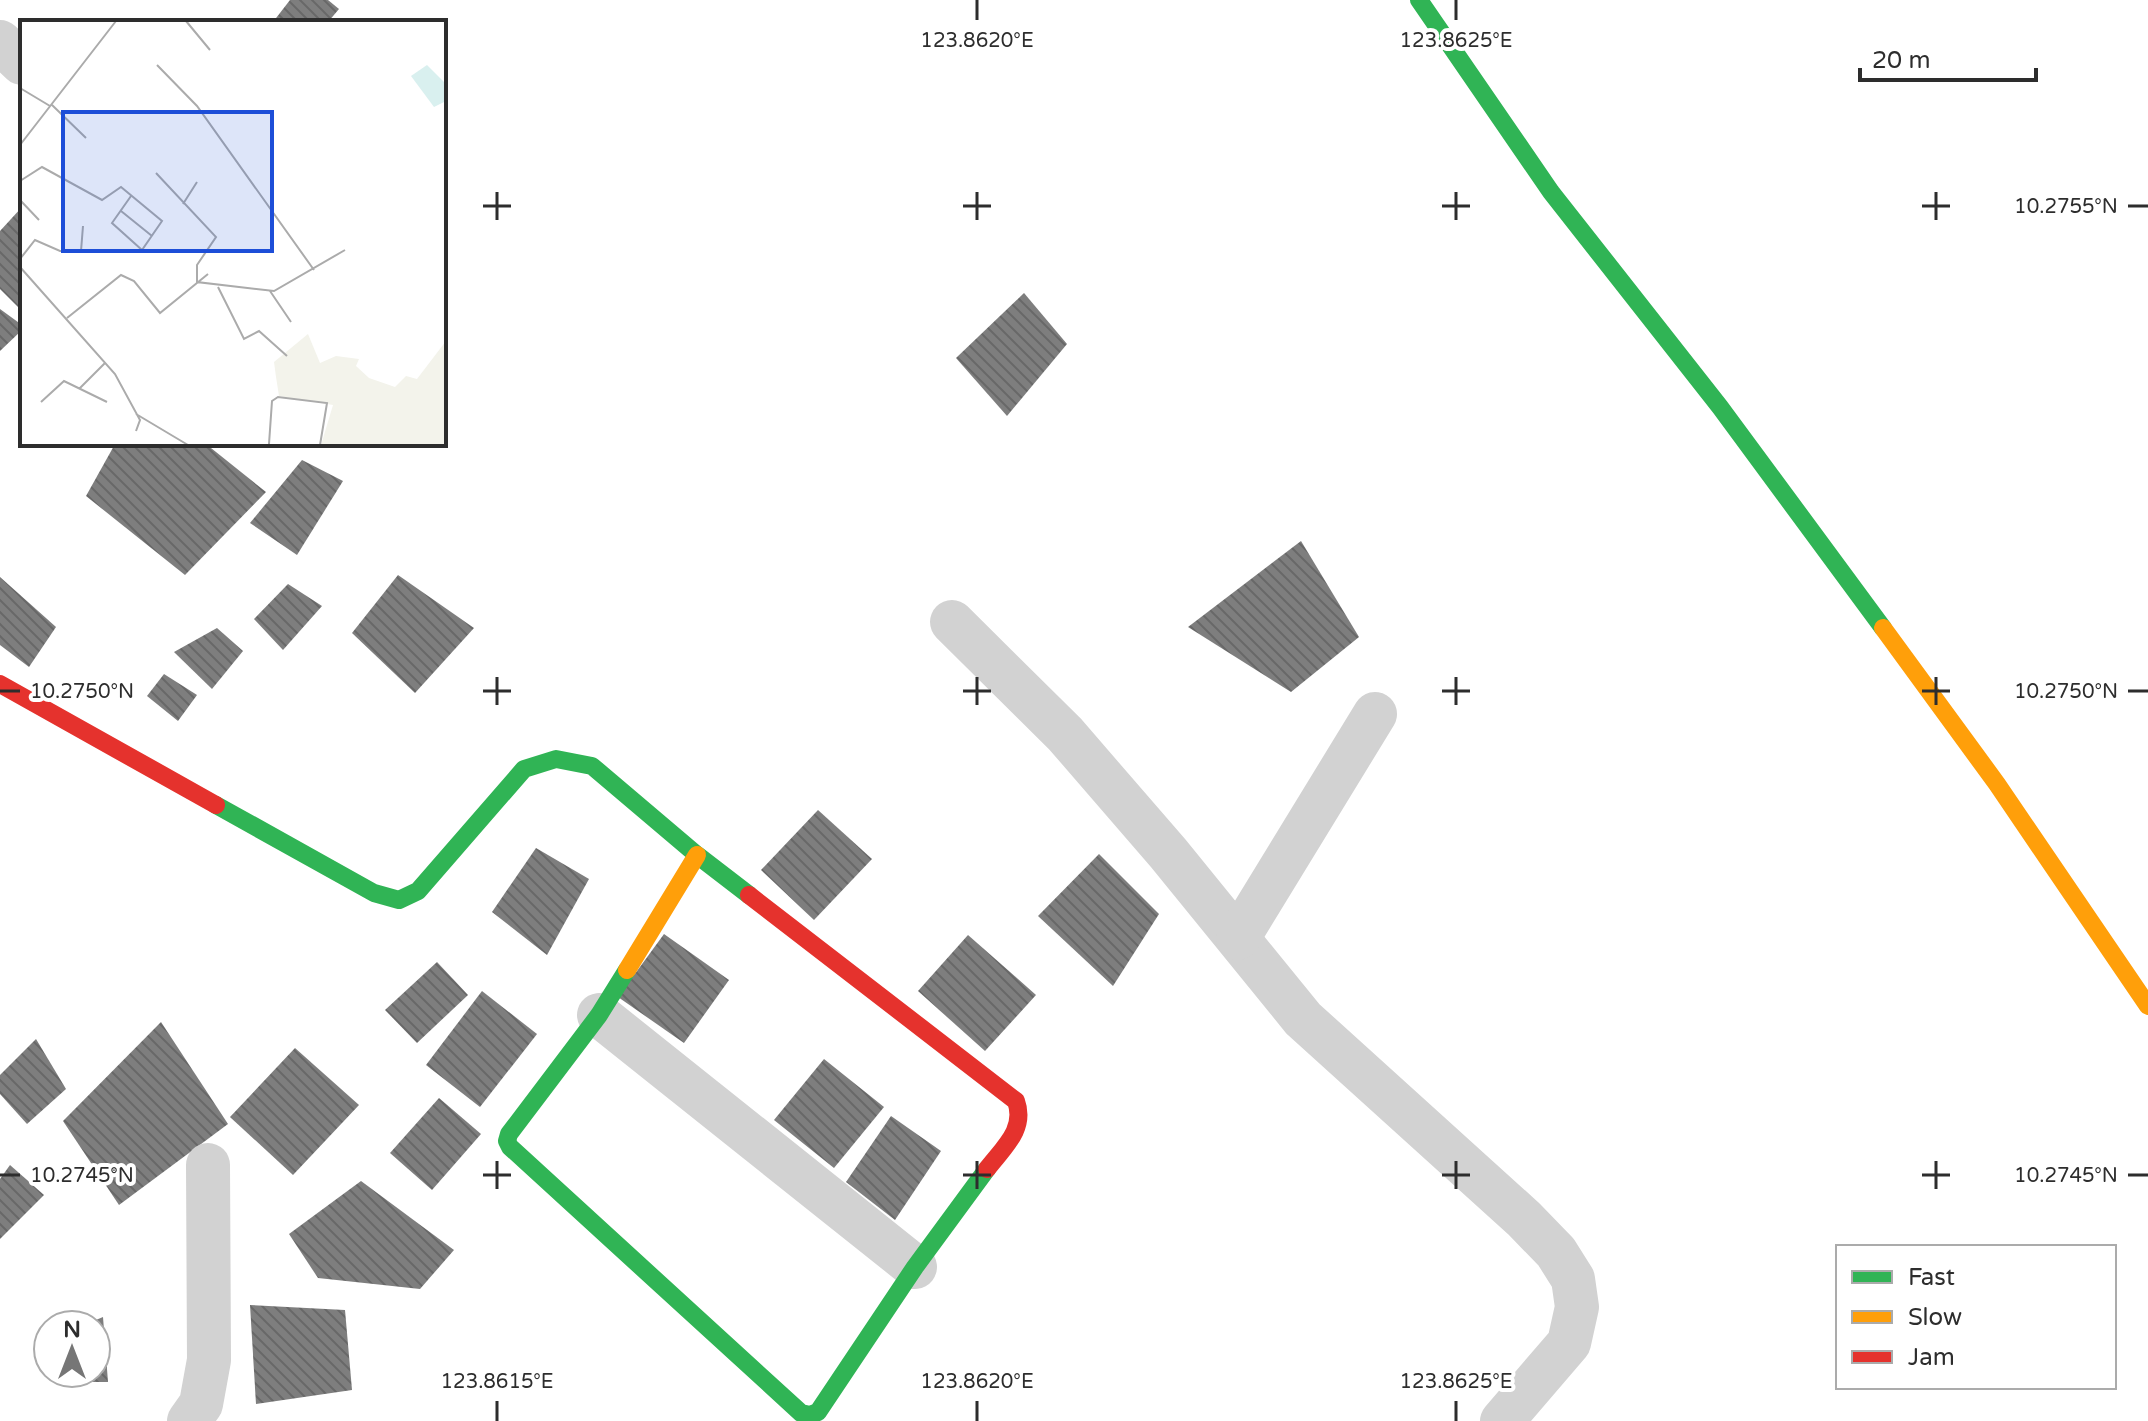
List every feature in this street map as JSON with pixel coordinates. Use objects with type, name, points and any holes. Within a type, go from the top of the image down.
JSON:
[{"type":"street","points":[[1419,0],[1551,192],[1720,407],[1997,784],[2148,1006]]},
{"type":"street","points":[[0,42],[20,61]]},
{"type":"street","points":[[952,622],[1065,734],[1303,1019],[1524,1219],[1556,1252],[1573,1279],[1577,1307],[1569,1343],[1502,1421]]},
{"type":"street","points":[[0,684],[374,893],[399,900],[418,891],[524,769],[556,759],[592,766],[697,855],[1016,1101],[1021,1115],[1015,1132],[915,1267],[818,1412],[810,1415],[801,1413],[507,1141],[509,1134],[599,1015],[697,855]]},
{"type":"street","points":[[1238,938],[1375,714]]},
{"type":"street","points":[[599,1015],[915,1267]]},
{"type":"street","points":[[189,1421],[201,1404],[209,1360],[208,1165]]},
{"type":"building","points":[[290,0],[328,0],[339,9],[330,20],[275,20]]},
{"type":"building","points":[[20,209],[20,309],[0,289],[0,231]]},
{"type":"building","points":[[1024,293],[1067,344],[1007,416],[956,358]]},
{"type":"building","points":[[0,309],[20,324],[20,332],[0,351]]},
{"type":"building","points":[[114,446],[208,446],[266,492],[185,575],[86,496]]},
{"type":"building","points":[[302,460],[343,481],[297,555],[250,523]]},
{"type":"building","points":[[1301,541],[1359,637],[1291,692],[1188,627]]},
{"type":"building","points":[[398,575],[474,628],[415,693],[352,633]]},
{"type":"building","points":[[0,577],[56,627],[29,667],[0,645]]},
{"type":"building","points":[[288,584],[322,606],[283,650],[254,619]]},
{"type":"building","points":[[217,628],[243,651],[212,689],[174,652]]},
{"type":"building","points":[[164,674],[197,695],[178,721],[147,696]]},
{"type":"building","points":[[818,810],[872,859],[814,920],[761,870]]},
{"type":"building","points":[[536,848],[589,879],[547,955],[492,912]]},
{"type":"building","points":[[1099,854],[1159,914],[1113,986],[1038,916]]},
{"type":"building","points":[[664,934],[729,980],[684,1043],[618,997]]},
{"type":"building","points":[[968,935],[1036,995],[985,1051],[918,991]]},
{"type":"building","points":[[437,962],[468,995],[417,1043],[385,1010]]},
{"type":"building","points":[[482,991],[537,1034],[480,1107],[426,1065]]},
{"type":"building","points":[[161,1022],[228,1124],[119,1205],[63,1121]]},
{"type":"building","points":[[36,1039],[66,1089],[27,1124],[0,1094],[0,1075]]},
{"type":"building","points":[[295,1048],[359,1105],[293,1175],[230,1117]]},
{"type":"building","points":[[824,1059],[884,1107],[834,1168],[774,1120]]},
{"type":"building","points":[[439,1098],[481,1134],[432,1190],[390,1153]]},
{"type":"building","points":[[891,1116],[941,1151],[895,1220],[846,1182]]},
{"type":"building","points":[[10,1165],[44,1195],[0,1239],[0,1179]]},
{"type":"building","points":[[361,1181],[454,1250],[420,1289],[318,1278],[289,1234]]},
{"type":"building","points":[[250,1305],[345,1310],[352,1390],[256,1404]]},
{"type":"traffic: fast","points":[[1419,0],[1551,192],[1720,407],[1883,628]]},
{"type":"traffic: fast","points":[[216,805],[374,893],[399,900],[418,891],[524,769],[556,759],[592,766],[749,895]]},
{"type":"traffic: fast","points":[[627,970],[599,1015],[509,1134],[507,1141],[801,1413],[810,1415],[818,1412],[915,1267],[987,1169]]},
{"type":"traffic: slow","points":[[1883,628],[1997,784],[2148,1006]]},
{"type":"traffic: slow","points":[[627,970],[697,855]]},
{"type":"traffic: jam","points":[[0,684],[216,805]]},
{"type":"traffic: jam","points":[[749,895],[1016,1101],[1016,1129],[987,1169]]}]
